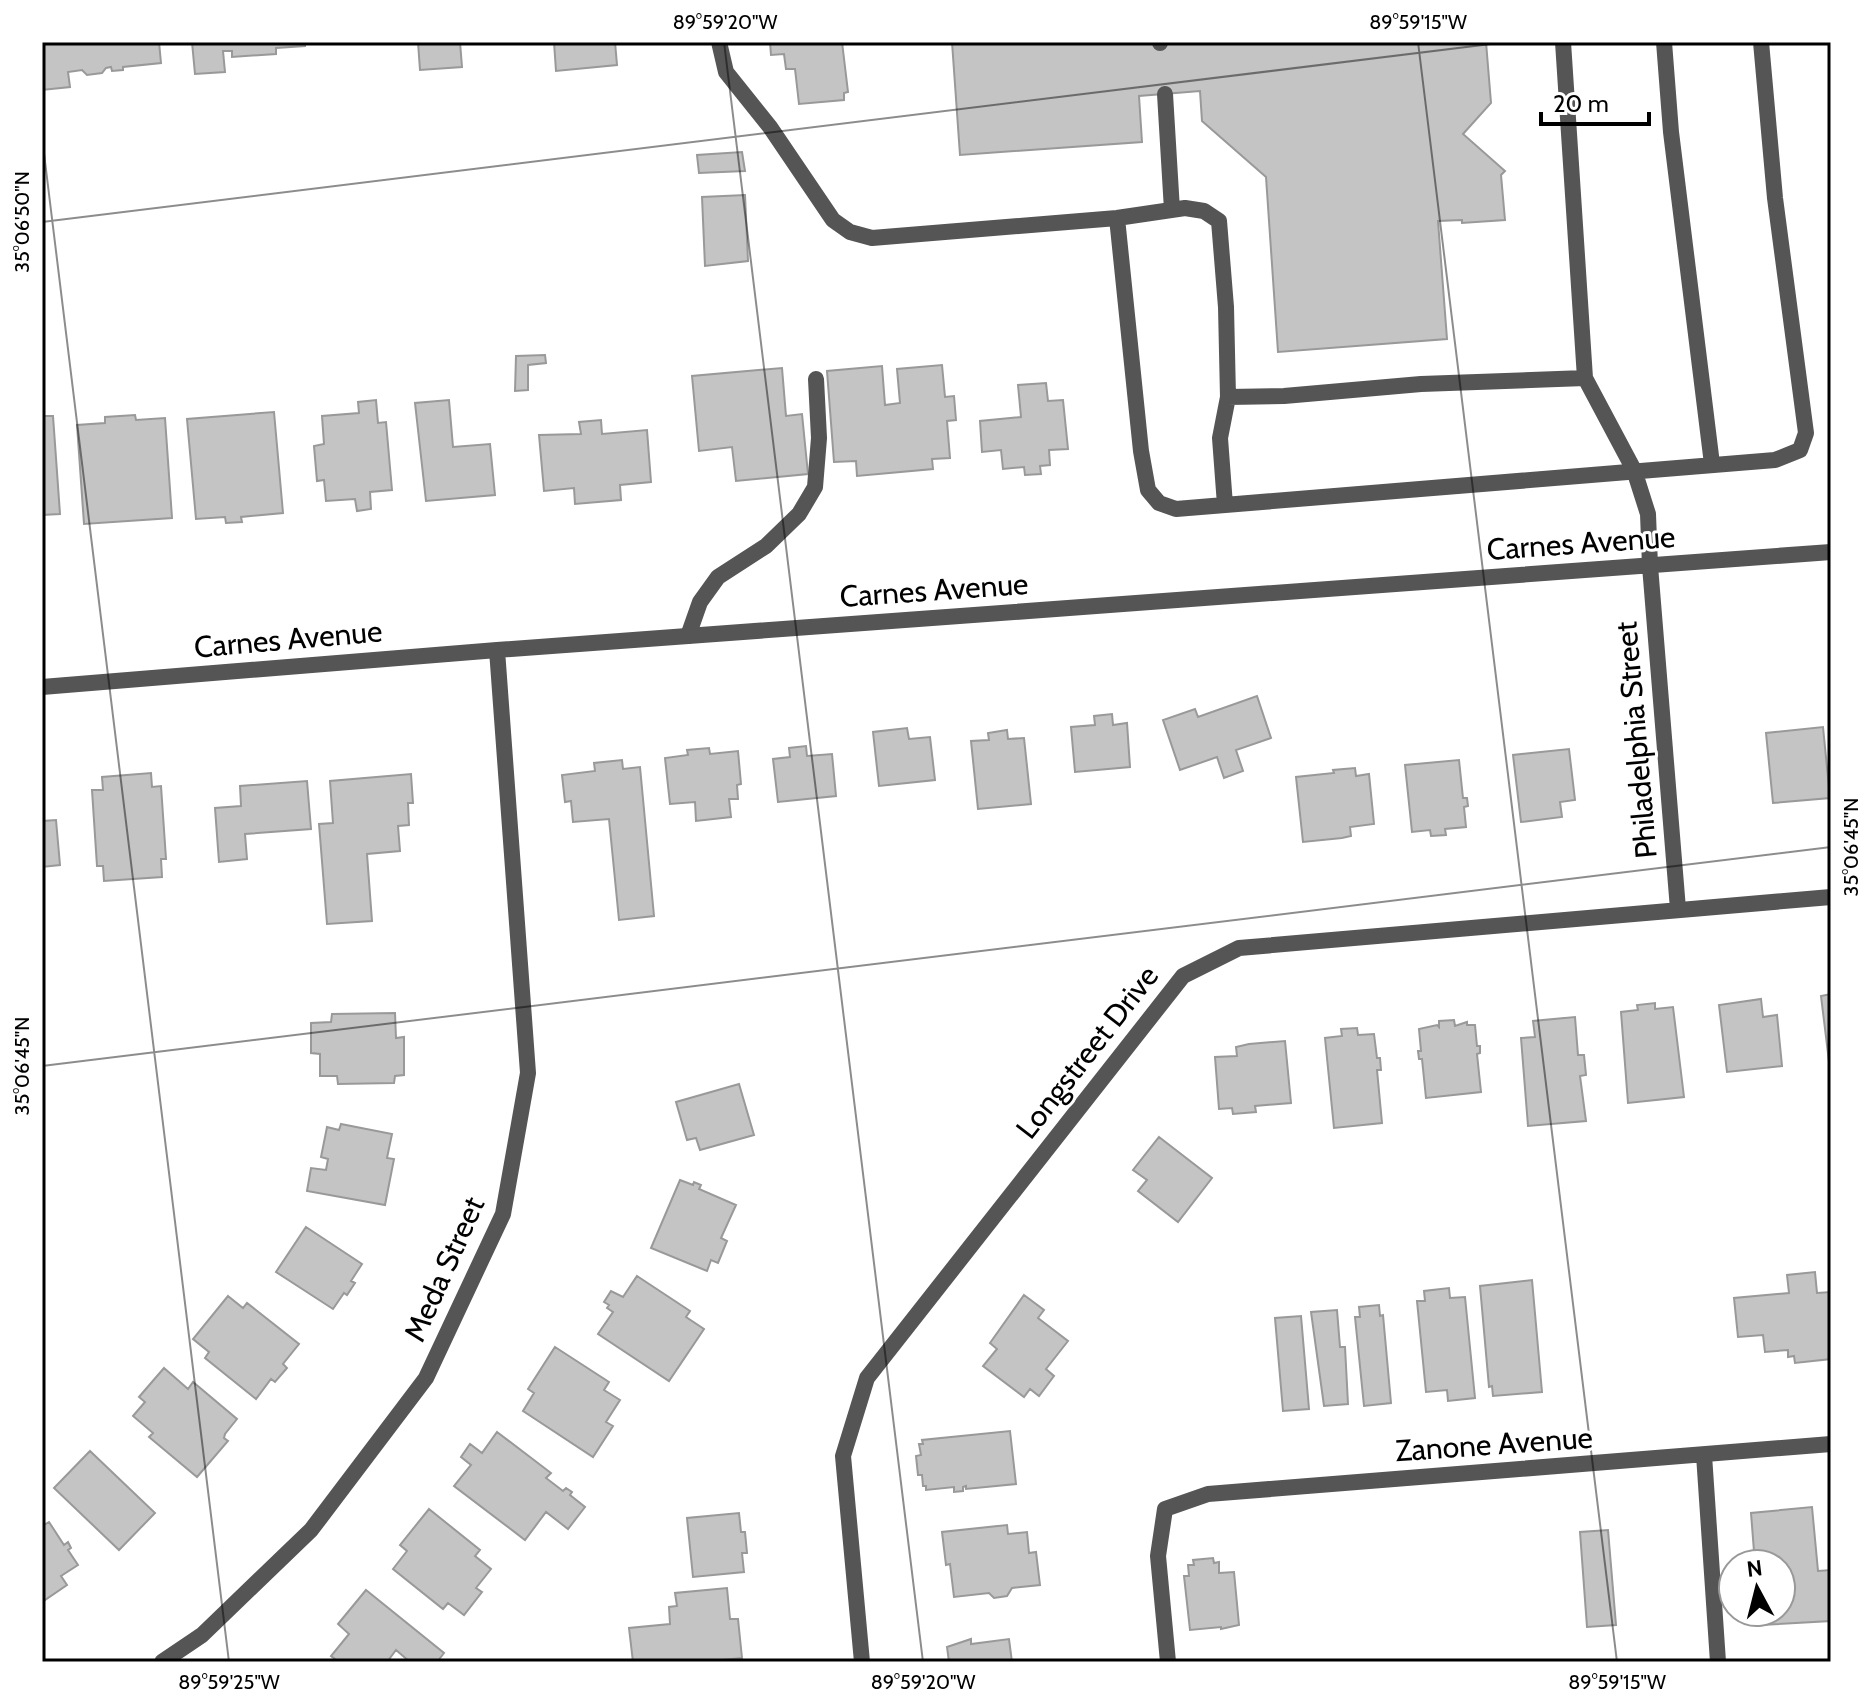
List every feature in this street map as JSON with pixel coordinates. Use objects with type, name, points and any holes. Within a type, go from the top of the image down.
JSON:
[{"type":"street","points":[[719,42],[726,72],[770,127],[833,220],[850,232],[872,238],[1117,218],[1185,208],[1204,211],[1219,221],[1226,307],[1228,397],[1220,438],[1225,505]]},
{"type":"street","points":[[1228,397],[1284,396],[1421,384],[1585,378],[1563,42]]},
{"type":"street","points":[[1664,42],[1671,132],[1712,464]]},
{"type":"street","points":[[1117,218],[1141,451],[1148,490],[1159,503],[1176,509],[1775,460],[1800,450],[1806,433],[1775,198],[1761,42]]},
{"type":"street","points":[[1165,94],[1172,210]]},
{"type":"street","name":"Philadelphia Street","points":[[1585,378],[1634,470],[1648,514],[1678,909]]},
{"type":"street","points":[[688,636],[700,602],[718,577],[766,546],[799,514],[815,487],[819,438],[816,379]]},
{"type":"street","name":"Carnes Avenue","points":[[42,687],[497,650],[1831,552]]},
{"type":"street","name":"Meda Street","points":[[162,1662],[202,1635],[311,1530],[426,1378],[503,1214],[528,1073],[497,650]]},
{"type":"street","name":"Longstreet Drive","points":[[862,1662],[843,1456],[867,1378],[1183,976],[1239,948],[1831,897]]},
{"type":"street","name":"Zanone Avenue","points":[[1168,1662],[1158,1556],[1165,1509],[1208,1494],[1831,1444]]},
{"type":"street","points":[[1704,1455],[1718,1662]]},
{"type":"building","points":[[42,42],[159,42],[161,63],[112,71],[111,67],[102,73],[87,75],[82,70],[68,72],[70,87],[42,90]]},
{"type":"building","points":[[192,42],[305,42],[305,46],[276,48],[276,54],[232,57],[232,51],[223,51],[225,72],[195,74]]},
{"type":"building","points":[[418,42],[460,42],[462,67],[420,70]]},
{"type":"building","points":[[554,42],[615,42],[617,65],[556,71]]},
{"type":"building","points":[[770,42],[842,42],[848,92],[844,93],[844,100],[799,104],[795,69],[786,69],[784,54],[771,55]]},
{"type":"building","points":[[952,42],[1486,42],[1491,103],[1463,134],[1505,171],[1501,175],[1505,220],[1438,221],[1447,339],[1278,352],[1266,177],[1202,121],[1200,91],[1139,96],[1142,142],[960,155]]},
{"type":"building","points":[[742,152],[745,171],[699,173],[697,155]]},
{"type":"building","points":[[745,195],[748,261],[705,266],[702,197]]},
{"type":"building","points":[[545,355],[546,363],[528,365],[528,390],[515,391],[516,356]]},
{"type":"building","points":[[942,365],[945,397],[954,396],[956,420],[947,421],[950,458],[932,459],[933,469],[857,476],[856,461],[834,462],[827,371],[882,366],[885,405],[900,403],[897,369]]},
{"type":"building","points":[[782,368],[786,416],[802,414],[808,474],[736,481],[732,447],[699,451],[692,376]]},
{"type":"building","points":[[1046,383],[1048,401],[1063,400],[1068,449],[1049,450],[1050,465],[1040,466],[1041,474],[1025,475],[1024,467],[1003,469],[1001,450],[982,452],[980,421],[1021,417],[1018,385]]},
{"type":"building","points":[[376,400],[378,423],[386,422],[392,490],[370,492],[371,509],[357,511],[355,499],[326,501],[324,480],[317,481],[314,446],[324,444],[322,416],[359,413],[358,402]]},
{"type":"building","points":[[449,400],[453,447],[490,444],[495,495],[426,501],[415,403]]},
{"type":"building","points":[[274,412],[283,513],[241,517],[242,522],[226,523],[225,517],[196,519],[187,419]]},
{"type":"building","points":[[135,415],[136,420],[165,418],[172,518],[84,524],[77,425],[105,423],[105,417]]},
{"type":"building","points":[[42,416],[53,416],[60,514],[42,515]]},
{"type":"building","points":[[601,420],[602,434],[647,430],[651,482],[620,485],[621,500],[575,504],[574,488],[544,491],[539,435],[581,434],[579,422]]},
{"type":"building","points":[[1257,696],[1271,738],[1236,750],[1243,771],[1224,778],[1217,757],[1180,770],[1163,720],[1195,709],[1198,717]]},
{"type":"building","points":[[1112,714],[1113,725],[1127,723],[1130,767],[1075,772],[1071,727],[1095,725],[1094,716]]},
{"type":"building","points":[[1823,727],[1830,798],[1773,803],[1766,733]]},
{"type":"building","points":[[907,728],[909,739],[930,737],[935,780],[879,786],[873,732]]},
{"type":"building","points":[[1007,730],[1008,739],[1024,738],[1031,804],[978,809],[971,741],[989,740],[988,733]]},
{"type":"building","points":[[806,746],[807,756],[832,754],[836,796],[778,802],[773,759],[790,757],[789,748]]},
{"type":"building","points":[[709,748],[710,754],[738,751],[741,784],[737,785],[738,799],[729,799],[731,817],[696,821],[695,802],[670,804],[665,758],[688,755],[687,750]]},
{"type":"building","points":[[1569,749],[1575,800],[1560,802],[1562,817],[1521,822],[1513,755]]},
{"type":"building","points":[[622,760],[623,769],[640,767],[654,916],[619,920],[609,819],[573,822],[571,801],[565,802],[562,775],[595,771],[594,763]]},
{"type":"building","points":[[1459,760],[1463,798],[1467,798],[1468,806],[1464,807],[1466,827],[1445,829],[1446,835],[1431,836],[1430,830],[1412,832],[1405,765]]},
{"type":"building","points":[[1355,768],[1356,776],[1369,774],[1374,824],[1350,827],[1351,836],[1303,842],[1296,777]]},
{"type":"building","points":[[151,773],[152,787],[161,786],[166,859],[161,859],[162,877],[104,881],[103,866],[97,866],[92,790],[103,790],[102,777]]},
{"type":"building","points":[[411,774],[413,803],[408,803],[409,825],[398,826],[400,851],[367,854],[372,921],[327,924],[319,824],[333,823],[330,781]]},
{"type":"building","points":[[307,781],[311,829],[245,834],[247,859],[219,862],[215,808],[241,806],[240,786]]},
{"type":"building","points":[[56,820],[60,865],[42,867],[42,821]]},
{"type":"building","points":[[1831,994],[1831,1078],[1821,996]]},
{"type":"building","points":[[1761,999],[1763,1017],[1777,1015],[1782,1066],[1727,1072],[1719,1005]]},
{"type":"building","points":[[1655,1003],[1655,1009],[1673,1007],[1684,1097],[1628,1103],[1621,1012],[1638,1010],[1637,1005]]},
{"type":"building","points":[[395,1013],[396,1038],[404,1037],[404,1075],[395,1076],[394,1083],[338,1084],[337,1076],[320,1076],[320,1054],[311,1053],[311,1023],[331,1022],[332,1014]]},
{"type":"building","points":[[1575,1017],[1578,1055],[1584,1055],[1586,1075],[1580,1076],[1586,1121],[1528,1126],[1521,1038],[1535,1037],[1533,1021]]},
{"type":"building","points":[[1454,1020],[1455,1026],[1467,1022],[1467,1025],[1475,1025],[1477,1046],[1480,1046],[1480,1053],[1477,1054],[1481,1092],[1426,1098],[1422,1059],[1419,1059],[1418,1051],[1421,1051],[1419,1029],[1439,1027],[1439,1021]]},
{"type":"building","points":[[1357,1028],[1358,1035],[1374,1034],[1377,1058],[1380,1058],[1381,1070],[1377,1070],[1382,1123],[1334,1128],[1325,1038],[1342,1036],[1341,1029]]},
{"type":"building","points":[[1285,1041],[1291,1103],[1255,1106],[1256,1112],[1233,1114],[1232,1108],[1219,1109],[1215,1057],[1237,1056],[1236,1047],[1249,1044]]},
{"type":"building","points":[[739,1084],[754,1135],[700,1150],[696,1138],[687,1140],[676,1102]]},
{"type":"building","points":[[341,1124],[392,1134],[387,1158],[394,1159],[385,1205],[307,1191],[311,1168],[326,1170],[328,1159],[321,1157],[327,1127],[339,1130]]},
{"type":"building","points":[[1159,1137],[1212,1178],[1178,1222],[1138,1191],[1147,1180],[1133,1170]]},
{"type":"building","points":[[680,1180],[701,1185],[699,1189],[736,1205],[721,1238],[727,1241],[718,1263],[711,1260],[707,1271],[651,1248]]},
{"type":"building","points":[[306,1227],[362,1264],[351,1281],[355,1283],[333,1309],[276,1272]]},
{"type":"building","points":[[1815,1272],[1817,1293],[1831,1292],[1831,1359],[1795,1363],[1794,1356],[1788,1357],[1788,1350],[1765,1352],[1763,1335],[1738,1337],[1734,1298],[1789,1293],[1787,1275]]},
{"type":"building","points":[[637,1276],[690,1311],[686,1317],[704,1329],[669,1381],[598,1334],[613,1312],[604,1302],[611,1291],[623,1297]]},
{"type":"building","points":[[1532,1280],[1542,1392],[1493,1396],[1492,1386],[1489,1387],[1480,1286]]},
{"type":"building","points":[[1449,1288],[1450,1298],[1465,1297],[1475,1398],[1448,1401],[1447,1390],[1426,1392],[1417,1301],[1425,1301],[1424,1291]]},
{"type":"building","points":[[1024,1295],[1044,1310],[1038,1318],[1068,1341],[1046,1369],[1054,1376],[1039,1396],[1030,1389],[1024,1397],[983,1366],[997,1349],[990,1343]]},
{"type":"building","points":[[228,1296],[243,1308],[247,1303],[299,1344],[283,1364],[287,1368],[275,1382],[271,1379],[256,1399],[205,1358],[209,1352],[193,1339]]},
{"type":"building","points":[[1379,1305],[1380,1316],[1383,1315],[1391,1403],[1364,1406],[1355,1317],[1360,1317],[1359,1307]]},
{"type":"building","points":[[1337,1310],[1340,1347],[1345,1347],[1348,1404],[1324,1406],[1311,1312]]},
{"type":"building","points":[[1301,1316],[1309,1409],[1283,1411],[1275,1318]]},
{"type":"building","points":[[555,1347],[609,1382],[604,1390],[620,1400],[606,1422],[613,1426],[593,1457],[523,1411],[534,1393],[528,1389]]},
{"type":"building","points":[[164,1368],[188,1389],[193,1382],[237,1419],[225,1434],[224,1438],[228,1441],[197,1477],[149,1437],[153,1433],[133,1416],[145,1402],[139,1397]]},
{"type":"building","points":[[1010,1431],[1016,1484],[966,1489],[966,1486],[963,1491],[954,1492],[954,1487],[926,1490],[923,1486],[916,1456],[921,1455],[919,1444],[923,1444],[922,1440]]},
{"type":"building","points":[[497,1432],[551,1473],[546,1478],[563,1491],[566,1488],[572,1492],[570,1495],[585,1507],[568,1529],[546,1512],[525,1540],[454,1486],[471,1465],[461,1457],[470,1444],[482,1453]]},
{"type":"building","points":[[90,1451],[155,1513],[119,1550],[54,1488]]},
{"type":"building","points":[[1812,1507],[1818,1571],[1831,1570],[1831,1621],[1797,1623],[1797,1548],[1754,1548],[1751,1513]]},
{"type":"building","points":[[429,1509],[480,1550],[475,1556],[491,1569],[476,1588],[482,1592],[464,1615],[448,1603],[443,1609],[393,1569],[407,1551],[400,1545]]},
{"type":"building","points":[[739,1513],[747,1553],[742,1553],[744,1572],[693,1577],[687,1518]]},
{"type":"building","points":[[49,1522],[64,1545],[68,1542],[71,1548],[68,1550],[78,1565],[61,1576],[67,1585],[42,1602],[42,1526]]},
{"type":"building","points":[[1007,1525],[1008,1534],[1027,1532],[1029,1553],[1036,1552],[1040,1585],[1012,1588],[1007,1596],[994,1598],[989,1593],[954,1597],[942,1532]]},
{"type":"building","points":[[1608,1530],[1616,1625],[1587,1627],[1580,1532]]},
{"type":"building","points":[[1213,1558],[1214,1563],[1219,1562],[1219,1573],[1234,1572],[1239,1625],[1190,1630],[1184,1576],[1189,1576],[1188,1565],[1194,1565],[1193,1560]]},
{"type":"building","points":[[727,1588],[730,1619],[738,1619],[742,1658],[702,1662],[633,1662],[629,1628],[670,1624],[669,1607],[677,1606],[675,1593]]},
{"type":"building","points":[[366,1590],[444,1653],[437,1662],[410,1662],[396,1650],[387,1662],[339,1662],[331,1656],[349,1634],[338,1624]]},
{"type":"building","points":[[971,1639],[971,1644],[1009,1639],[1012,1662],[949,1662],[947,1647]]}]
